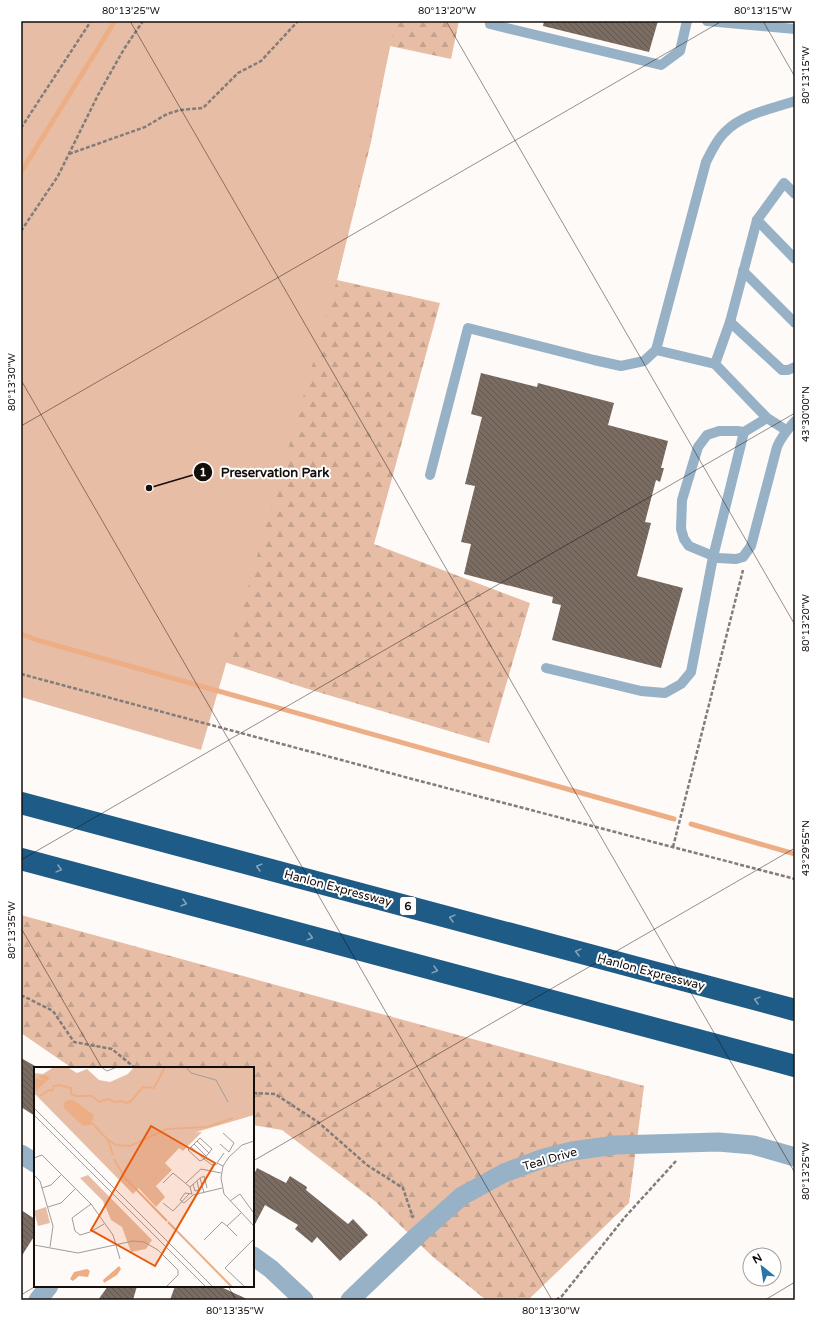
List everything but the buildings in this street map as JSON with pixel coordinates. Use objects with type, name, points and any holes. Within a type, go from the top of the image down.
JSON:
[{"type":"highway","name":"Hanlon Expressway","points":[[21,803],[795,1010]]},
{"type":"highway","points":[[21,859],[795,1066]]},
{"type":"street","name":"Teal Drive","points":[[350,1300],[418,1235],[462,1196],[504,1173],[544,1158],[572,1151],[616,1144],[693,1142],[718,1142],[753,1145],[795,1156]]},
{"type":"street","points":[[21,1154],[34,1162]]},
{"type":"street","points":[[254,1257],[271,1269],[304,1300]]},
{"type":"street","points":[[38,1300],[48,1287]]},
{"type":"lane","points":[[490,21],[490,24],[662,65],[680,51],[687,21]]},
{"type":"lane","points":[[708,21],[795,29]]},
{"type":"lane","points":[[430,474],[468,328],[621,366],[644,361],[656,350],[706,162],[715,144],[724,132],[735,123],[752,115],[795,101]]},
{"type":"lane","points":[[715,364],[730,322],[757,220],[784,183],[795,194]]},
{"type":"lane","points":[[757,220],[795,259]]},
{"type":"lane","points":[[743,271],[795,323]]},
{"type":"lane","points":[[730,322],[782,370],[788,370],[795,367]]},
{"type":"lane","points":[[656,350],[715,364],[767,418],[786,430]]},
{"type":"lane","points":[[767,418],[744,432],[719,431],[707,435],[698,447],[682,500],[681,529],[684,539],[689,546],[713,557],[728,560],[743,557],[749,548],[777,447],[786,430],[795,422]]},
{"type":"lane","points":[[546,668],[641,692],[665,693],[681,684],[691,672],[713,557],[744,432]]},
{"type":"path","points":[[21,128],[91,21]]},
{"type":"path","points":[[21,231],[55,181],[98,95],[124,49],[143,21]]},
{"type":"path","points":[[69,154],[145,127],[174,112],[203,108],[238,72],[261,61],[298,21]]},
{"type":"path","points":[[673,847],[749,548]]},
{"type":"path","points":[[21,674],[416,780],[795,879]]},
{"type":"path","points":[[21,995],[54,1011],[74,1042],[112,1049],[134,1067]]},
{"type":"path","points":[[254,1093],[276,1094],[318,1122],[367,1166],[403,1188],[418,1235]]},
{"type":"path","points":[[556,1300],[562,1296],[625,1218],[693,1142]]},
{"type":"green space","points":[[21,21],[396,21],[337,280],[201,750],[21,697]]},
{"type":"green space","points":[[174,21],[459,21],[451,59],[390,46],[371,142],[337,280],[440,303],[374,544],[530,603],[489,743],[308,689],[94,620]]},
{"type":"green space","points":[[21,915],[644,1086],[629,1203],[528,1300],[486,1300],[433,1257],[376,1202],[282,1130],[254,1125],[254,1067],[71,1067],[21,1033]]},
{"type":"waterway","points":[[21,172],[115,21]]},
{"type":"waterway","points":[[21,634],[37,640],[674,819]]},
{"type":"waterway","points":[[691,824],[795,854]]},
{"type":"place","name":"Preservation Park","points":[[149,488]]}]
